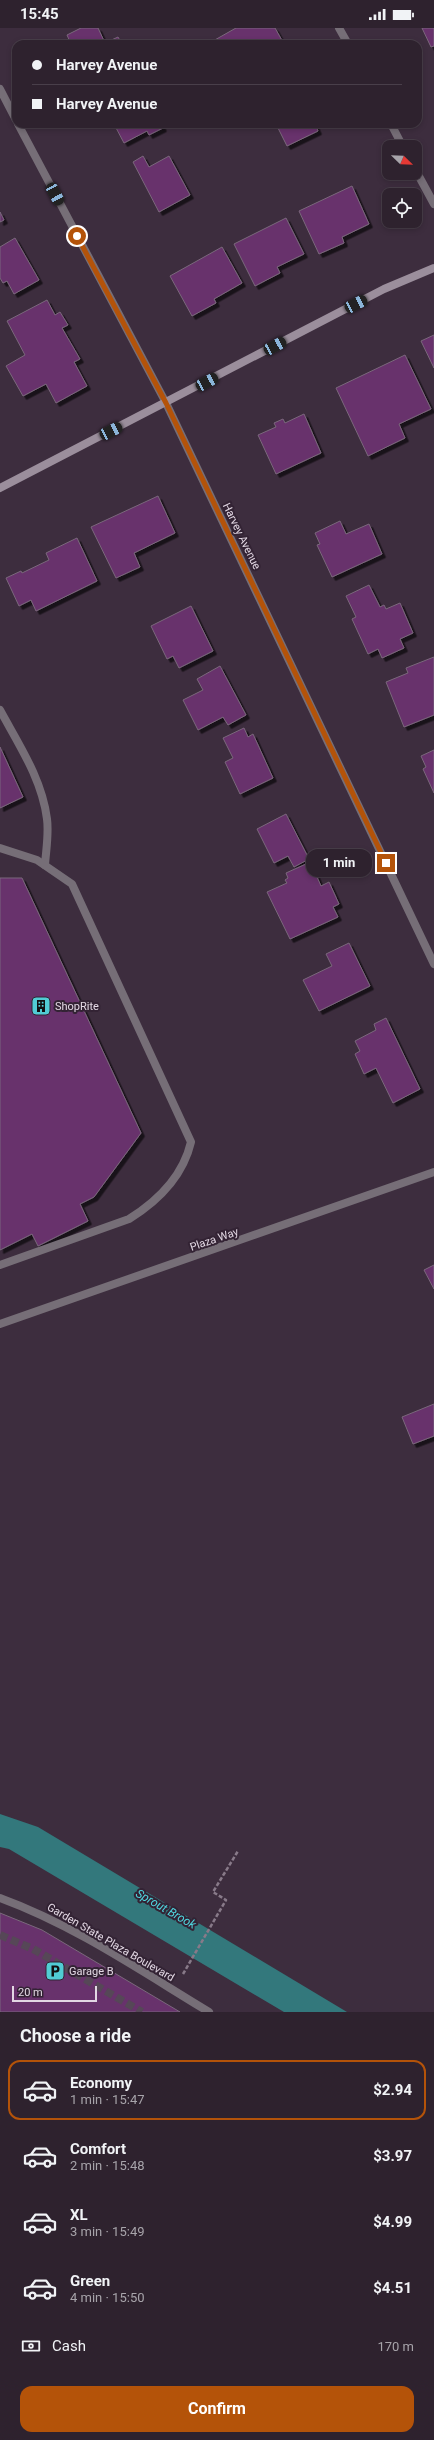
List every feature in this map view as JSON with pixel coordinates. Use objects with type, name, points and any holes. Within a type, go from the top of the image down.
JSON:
[{"type":"main road","points":[[0,488],[384,289],[434,268]]},
{"type":"street","points":[[340,28],[346,40]]},
{"type":"street","points":[[0,89],[12,112]]},
{"type":"street","name":"Harvey Avenue","points":[[20,128],[166,403],[434,964]]},
{"type":"street","points":[[393,128],[399,140]]},
{"type":"street","points":[[421,180],[434,204]]},
{"type":"street","points":[[0,710],[31,766],[42,795],[48,820],[45,865]]},
{"type":"street","points":[[0,848],[20,853],[45,865],[72,884],[191,1142],[177,1175],[164,1192],[140,1212],[129,1219],[15,1262],[0,1265]]},
{"type":"street","name":"Plaza Way","points":[[0,1324],[434,1172]]},
{"type":"street","name":"Garden State Plaza Boulevard","points":[[0,1898],[30,1909],[75,1933],[209,2012]]},
{"type":"path","points":[[176,1974],[182,1976],[226,1900],[213,1892],[238,1851]]},
{"type":"water","name":"Sprout Brook","points":[[0,1814],[38,1827],[347,2012],[284,2012],[9,1849],[0,1847]]},
{"type":"building","points":[[81,28],[98,28],[104,40],[69,40],[67,35]]},
{"type":"building","points":[[236,28],[275,28],[282,40],[215,40]]},
{"type":"building","points":[[422,28],[434,28],[434,46],[431,47]]},
{"type":"building","points":[[118,37],[120,40],[112,40]]},
{"type":"building","points":[[116,128],[163,128],[149,135],[147,131],[124,143]]},
{"type":"building","points":[[278,128],[317,128],[318,131],[287,146]]},
{"type":"building","points":[[143,156],[149,167],[169,156],[190,195],[159,212],[133,162]]},
{"type":"building","points":[[352,186],[369,224],[342,237],[344,243],[319,254],[299,211]]},
{"type":"building","points":[[0,212],[4,220],[0,222]]},
{"type":"building","points":[[286,218],[304,254],[277,267],[280,273],[255,286],[234,244]]},
{"type":"building","points":[[15,238],[39,280],[14,294],[7,281],[3,283],[0,278],[0,247]]},
{"type":"building","points":[[222,247],[242,283],[214,299],[216,303],[192,316],[170,276]]},
{"type":"building","points":[[47,300],[55,315],[60,312],[68,325],[62,328],[80,359],[74,362],[87,386],[56,403],[46,384],[23,396],[6,366],[25,355],[7,321]]},
{"type":"building","points":[[434,335],[434,368],[421,341]]},
{"type":"building","points":[[405,355],[431,409],[399,424],[405,438],[368,456],[336,388]]},
{"type":"building","points":[[304,414],[321,453],[276,474],[258,435],[276,427],[274,423],[283,419],[285,423]]},
{"type":"building","points":[[158,496],[175,533],[134,553],[140,567],[116,578],[91,527]]},
{"type":"building","points":[[340,521],[346,534],[369,524],[382,554],[332,577],[317,545],[320,544],[315,533]]},
{"type":"building","points":[[77,538],[97,581],[36,611],[31,600],[19,606],[6,578],[21,571],[22,573],[49,560],[46,553]]},
{"type":"building","points":[[369,585],[380,607],[384,605],[386,609],[400,603],[413,633],[400,639],[404,648],[382,658],[378,649],[368,654],[352,619],[356,617],[346,596]]},
{"type":"building","points":[[191,606],[213,651],[179,668],[173,656],[167,659],[151,626]]},
{"type":"building","points":[[434,657],[434,715],[404,727],[386,682],[408,673],[406,668]]},
{"type":"building","points":[[220,666],[246,715],[228,725],[223,717],[198,730],[183,700],[203,690],[197,679]]},
{"type":"building","points":[[244,728],[248,737],[253,734],[273,778],[240,794],[225,762],[233,758],[223,738]]},
{"type":"building","points":[[0,747],[23,797],[0,808]]},
{"type":"building","points":[[434,750],[434,793],[423,769],[426,767],[421,756]]},
{"type":"building","points":[[286,814],[309,859],[294,867],[288,856],[274,863],[257,829]]},
{"type":"building","points":[[306,864],[309,869],[313,868],[321,886],[329,882],[339,904],[333,907],[338,917],[290,939],[267,892],[287,883],[285,880],[288,878],[286,873]]},
{"type":"building","name":"ShopRite","points":[[0,878],[22,878],[141,1133],[94,1197],[80,1204],[88,1221],[38,1246],[32,1234],[0,1250]]},
{"type":"building","points":[[349,943],[370,986],[319,1011],[303,980],[332,966],[326,954]]},
{"type":"building","points":[[386,1018],[420,1089],[393,1103],[376,1068],[364,1074],[355,1054],[360,1051],[355,1041],[376,1030],[374,1024]]},
{"type":"building","points":[[434,1265],[434,1289],[424,1270]]},
{"type":"building","points":[[434,1404],[434,1436],[413,1444],[402,1417]]},
{"type":"building","name":"Garage B","points":[[0,1913],[42,1930],[180,2012],[0,2012]]},
{"type":"tunnel","points":[[0,1935],[33,1949],[142,2012]]},
{"type":"place","name":"ShopRite","points":[[41,1006]]},
{"type":"place","name":"Garage B","points":[[55,1971]]},
{"type":"route","points":[[77,236],[166,403],[386,863]]}]
